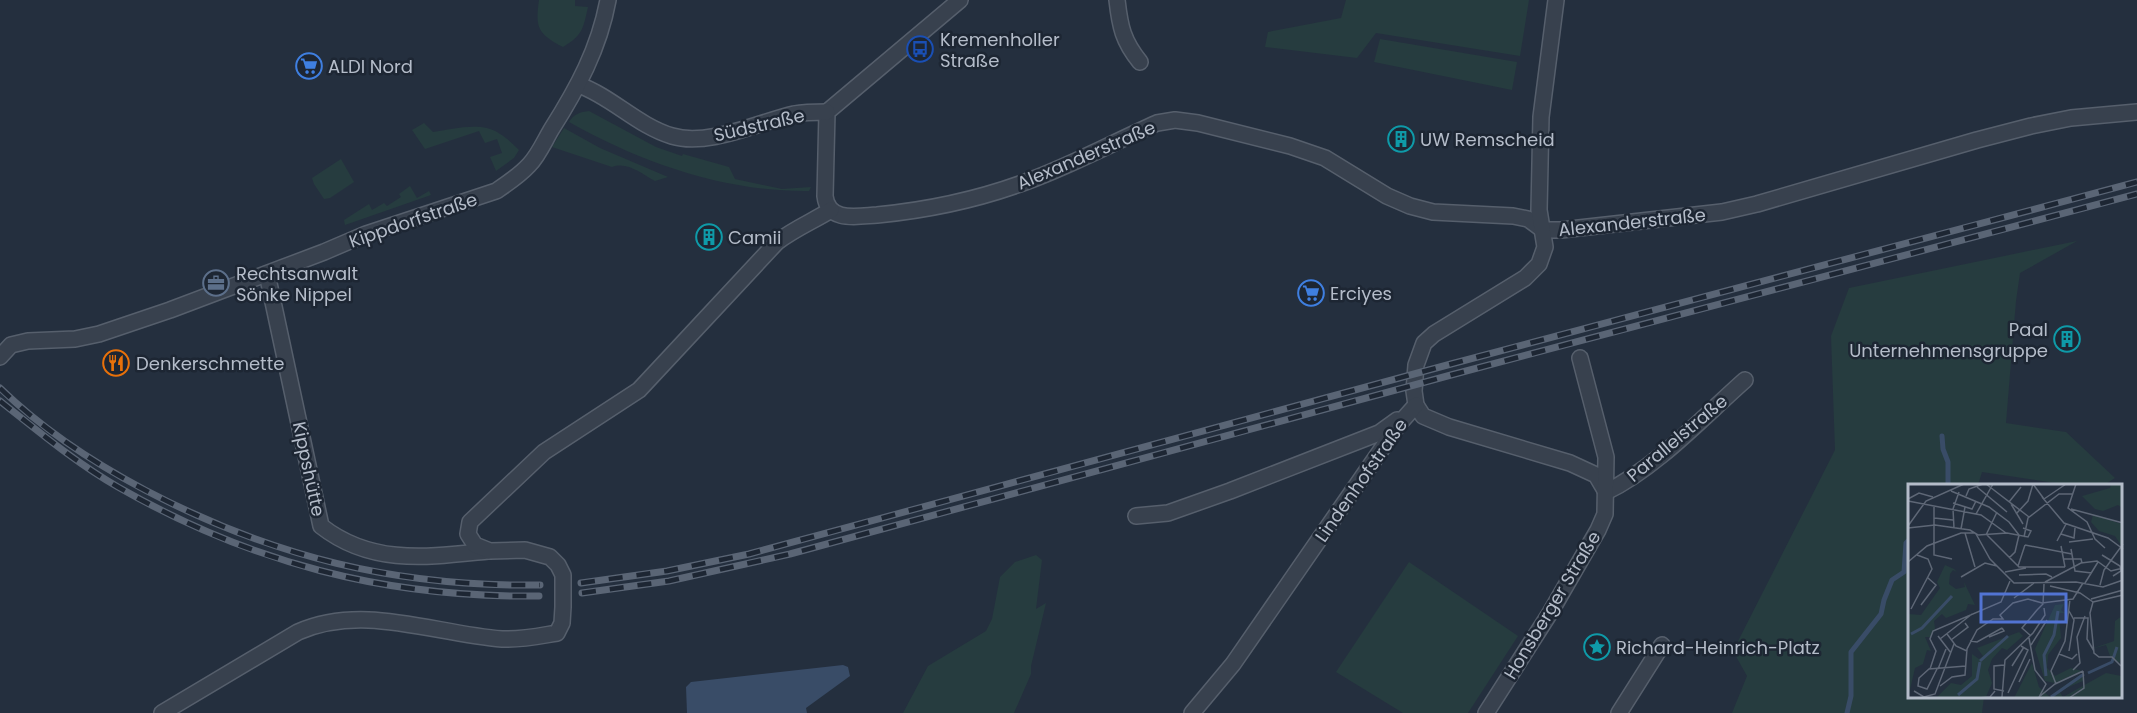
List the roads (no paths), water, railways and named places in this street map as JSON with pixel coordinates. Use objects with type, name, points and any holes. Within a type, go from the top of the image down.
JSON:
[{"type":"street","points":[[579,85],[603,25],[608,0]]},
{"type":"street","points":[[162,713],[298,632],[333,621],[372,619],[503,639],[533,638],[557,633],[563,607],[563,574],[558,565],[550,557],[525,550],[490,551],[475,545],[468,534],[470,522],[544,452],[639,390],[777,242],[793,230],[809,224],[831,210],[825,196],[827,112],[960,0]]},
{"type":"street","points":[[1117,0],[1121,31],[1140,62]]},
{"type":"street","points":[[1556,0],[1541,117],[1539,210],[1545,247],[1539,264],[1525,278],[1434,334],[1424,343],[1416,365],[1414,391],[1416,405],[1423,416],[1578,467],[1596,475],[1606,492]]},
{"type":"street","name":"Kippdorfstraße","points":[[5,351],[28,341],[75,339],[99,334],[267,274],[366,234],[496,191],[530,164],[579,85]]},
{"type":"street","name":"Südstraße","points":[[579,85],[672,136],[687,138],[714,137],[797,113],[827,112]]},
{"type":"street","name":"Alexanderstraße","points":[[831,210],[842,216],[852,217],[909,212],[965,201],[1029,181],[1157,123],[1176,120],[1242,133],[1325,158],[1388,196],[1410,206],[1433,212],[1513,216],[1528,219],[1543,231],[1561,231],[1722,212],[2031,126],[2071,117],[2137,112]]},
{"type":"street","name":"Kippshütte","points":[[267,274],[321,526],[332,535],[364,548],[399,557],[490,551]]},
{"type":"street","name":"Honsberger Straße","points":[[1486,713],[1550,613],[1605,514],[1606,457],[1580,358]]},
{"type":"street","name":"Parallelstraße","points":[[1606,492],[1626,483],[1648,467],[1745,380]]},
{"type":"street","name":"Lindenhofstraße","points":[[1137,516],[1168,513],[1379,433],[1416,405]]},
{"type":"street","name":"Lindenhofstraße","points":[[1191,713],[1233,664],[1399,424],[1416,405]]},
{"type":"street","points":[[1619,713],[1662,645]]},
{"type":"water","points":[[843,665],[848,667],[850,676],[806,708],[807,713],[687,713],[686,687],[691,682]]},
{"type":"waterway","points":[[1942,436],[1943,449],[1948,462],[1948,484]]},
{"type":"waterway","points":[[1847,713],[1851,696],[1851,652],[1881,614],[1892,580],[1904,572],[1908,541]]},
{"type":"railway","points":[[581,583],[667,571],[749,554],[2137,182]]},
{"type":"railway","points":[[582,593],[669,581],[790,554],[1451,375],[2137,194]]},
{"type":"railway","points":[[0,388],[51,431],[107,468],[145,490],[240,533],[288,550],[385,573],[487,584],[540,585]]},
{"type":"railway","points":[[0,401],[102,478],[168,514],[269,555],[321,571],[373,582],[482,595],[539,596]]},
{"type":"place","name":"Kremenholler Straße","points":[[920,49]]},
{"type":"place","name":"ALDI Nord","points":[[309,66]]},
{"type":"place","name":"UW Remscheid","points":[[1401,139]]},
{"type":"place","name":"Camii","points":[[709,237]]},
{"type":"place","name":"Rechtsanwalt Sönke Nippel","points":[[216,283]]},
{"type":"place","name":"Erciyes","points":[[1311,293]]},
{"type":"place","name":"Paal Unternehmensgruppe","points":[[2067,339]]},
{"type":"place","name":"Denkerschmette","points":[[116,363]]},
{"type":"place","name":"Richard-Heinrich-Platz","points":[[1597,647]]}]
